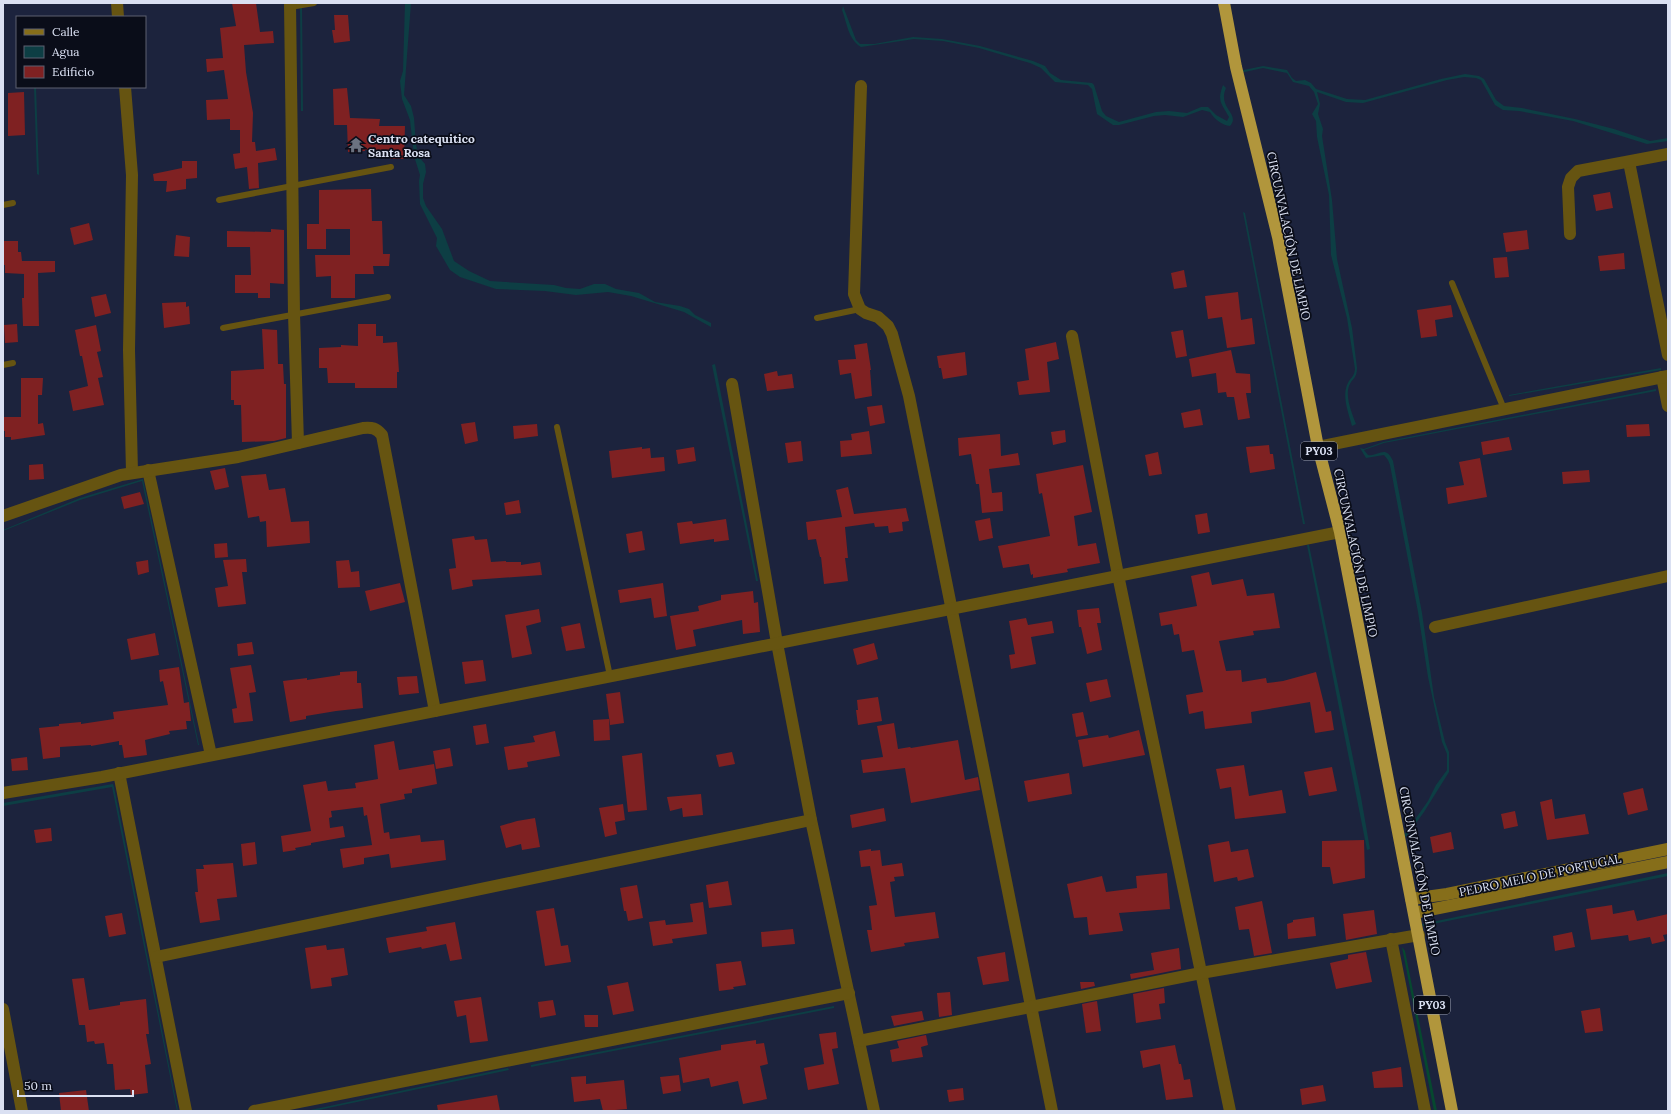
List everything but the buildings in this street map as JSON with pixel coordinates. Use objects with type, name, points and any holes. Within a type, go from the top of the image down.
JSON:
[{"type":"highway","name":"CIRCUNVALACIÓN DE LIMPIO","points":[[1224,3],[1236,67],[1278,237],[1318,447],[1340,532],[1419,934],[1452,1111]]},
{"type":"street","points":[[117,3],[118,16]]},
{"type":"street","points":[[290,5],[294,314],[298,444]]},
{"type":"street","points":[[861,86],[853,285],[856,300],[860,309],[866,314],[878,317],[888,326],[896,348],[909,396],[925,468],[951,608],[1052,1111]]},
{"type":"street","points":[[125,88],[132,175],[129,350],[132,472]]},
{"type":"street","points":[[1570,234],[1568,187],[1574,175],[1578,171],[1668,154]]},
{"type":"street","points":[[1629,162],[1668,355]]},
{"type":"street","points":[[1072,336],[1118,575],[1230,1111]]},
{"type":"street","points":[[1318,447],[1665,377],[1668,406]]},
{"type":"street","points":[[732,384],[777,643],[811,820],[874,1111]]},
{"type":"street","points":[[3,516],[132,472],[238,457],[372,427],[378,430],[382,435],[435,711]]},
{"type":"street","points":[[148,470],[211,755]]},
{"type":"street","points":[[3,793],[119,774],[1340,532]]},
{"type":"street","points":[[1435,627],[1668,576]]},
{"type":"street","points":[[119,774],[186,1111]]},
{"type":"street","points":[[156,957],[811,820]]},
{"type":"street","name":"PEDRO MELO DE PORTUGAL","points":[[1411,899],[1447,894],[1668,849]]},
{"type":"street","name":"PEDRO MELO DE PORTUGAL","points":[[1414,913],[1668,862]]},
{"type":"street","points":[[859,1041],[1201,973],[1419,934]]},
{"type":"street","points":[[1391,939],[1425,1111]]},
{"type":"street","points":[[254,1111],[849,992]]},
{"type":"street","points":[[3,1009],[22,1111]]},
{"type":"lane","points":[[290,5],[314,3]]},
{"type":"lane","points":[[219,200],[391,168]]},
{"type":"lane","points":[[3,205],[13,203]]},
{"type":"lane","points":[[1452,283],[1504,409]]},
{"type":"lane","points":[[223,328],[388,298]]},
{"type":"lane","points":[[817,318],[860,309]]},
{"type":"lane","points":[[3,365],[13,363]]},
{"type":"lane","points":[[557,427],[610,676]]},
{"type":"green space","points":[[1402,947],[1405,951],[1437,1111],[1434,1111]]},
{"type":"water","points":[[300,3],[302,3],[303,111],[301,111]]},
{"type":"water","points":[[405,3],[411,3],[404,95],[411,106],[414,118],[416,145],[419,157],[425,164],[426,172],[423,184],[423,198],[426,206],[442,229],[454,261],[469,271],[490,281],[554,285],[580,289],[594,284],[605,284],[616,289],[639,293],[655,302],[689,309],[695,315],[711,323],[711,327],[684,312],[631,296],[608,292],[576,295],[545,291],[496,289],[460,277],[450,270],[436,246],[437,238],[420,204],[420,175],[414,156],[410,120],[402,99],[400,81],[403,71]]},
{"type":"water","points":[[843,6],[856,40],[860,44],[874,44],[913,37],[942,39],[980,46],[1033,61],[1045,66],[1050,73],[1061,80],[1092,83],[1094,85],[1102,111],[1106,116],[1119,122],[1156,112],[1169,111],[1187,113],[1201,107],[1208,107],[1216,115],[1227,121],[1229,117],[1220,98],[1223,85],[1226,88],[1224,101],[1233,118],[1233,122],[1230,126],[1221,123],[1210,112],[1202,110],[1183,117],[1165,115],[1154,116],[1119,125],[1113,125],[1097,114],[1092,89],[1088,85],[1055,82],[1041,68],[1030,63],[979,48],[943,41],[914,39],[861,47],[853,40],[848,30],[842,10]]},
{"type":"water","points":[[1263,66],[1287,70],[1296,81],[1305,80],[1311,83],[1316,89],[1347,99],[1365,100],[1441,79],[1465,74],[1479,76],[1484,79],[1496,100],[1504,106],[1522,108],[1575,119],[1614,129],[1650,141],[1668,138],[1668,141],[1647,144],[1573,121],[1519,111],[1503,110],[1495,105],[1481,80],[1476,78],[1464,77],[1447,80],[1363,103],[1346,102],[1317,92],[1320,104],[1318,114],[1323,129],[1322,136],[1332,200],[1337,259],[1352,328],[1357,368],[1356,374],[1350,383],[1348,390],[1350,405],[1356,424],[1352,426],[1346,406],[1345,395],[1347,385],[1354,374],[1355,369],[1347,318],[1331,255],[1329,195],[1317,137],[1316,121],[1312,114],[1318,104],[1314,92],[1309,86],[1293,82],[1287,73],[1263,68],[1240,73],[1239,71]]},
{"type":"water","points":[[34,88],[36,88],[39,175],[37,174]]},
{"type":"water","points":[[1243,212],[1245,213],[1305,524],[1303,524]]},
{"type":"water","points":[[715,364],[758,581],[756,581],[712,365]]},
{"type":"water","points":[[1661,368],[1661,370],[1509,396],[1509,395]]},
{"type":"water","points":[[1656,389],[1656,391],[1384,443],[1364,450],[1368,455],[1382,452],[1387,453],[1393,461],[1422,613],[1434,697],[1445,742],[1449,752],[1449,772],[1424,812],[1406,837],[1404,835],[1428,801],[1436,785],[1447,770],[1447,754],[1442,742],[1428,677],[1418,612],[1390,465],[1384,455],[1366,458],[1360,448],[1364,449],[1383,442]]},
{"type":"water","points":[[143,479],[199,745],[142,481],[80,500],[3,531],[80,498]]},
{"type":"water","points":[[1307,545],[1309,545],[1361,797],[1370,849],[1367,850]]},
{"type":"water","points":[[113,784],[178,1111],[112,787],[3,806],[3,803]]},
{"type":"water","points":[[1668,873],[1668,876],[1423,926],[1422,924]]},
{"type":"water","points":[[834,1006],[834,1008],[531,1067],[531,1065]]},
{"type":"water","points":[[508,1068],[509,1070],[314,1111],[306,1111]]},
{"type":"place","name":"Centro catequitico Santa Rosa","points":[[356,145]]}]
